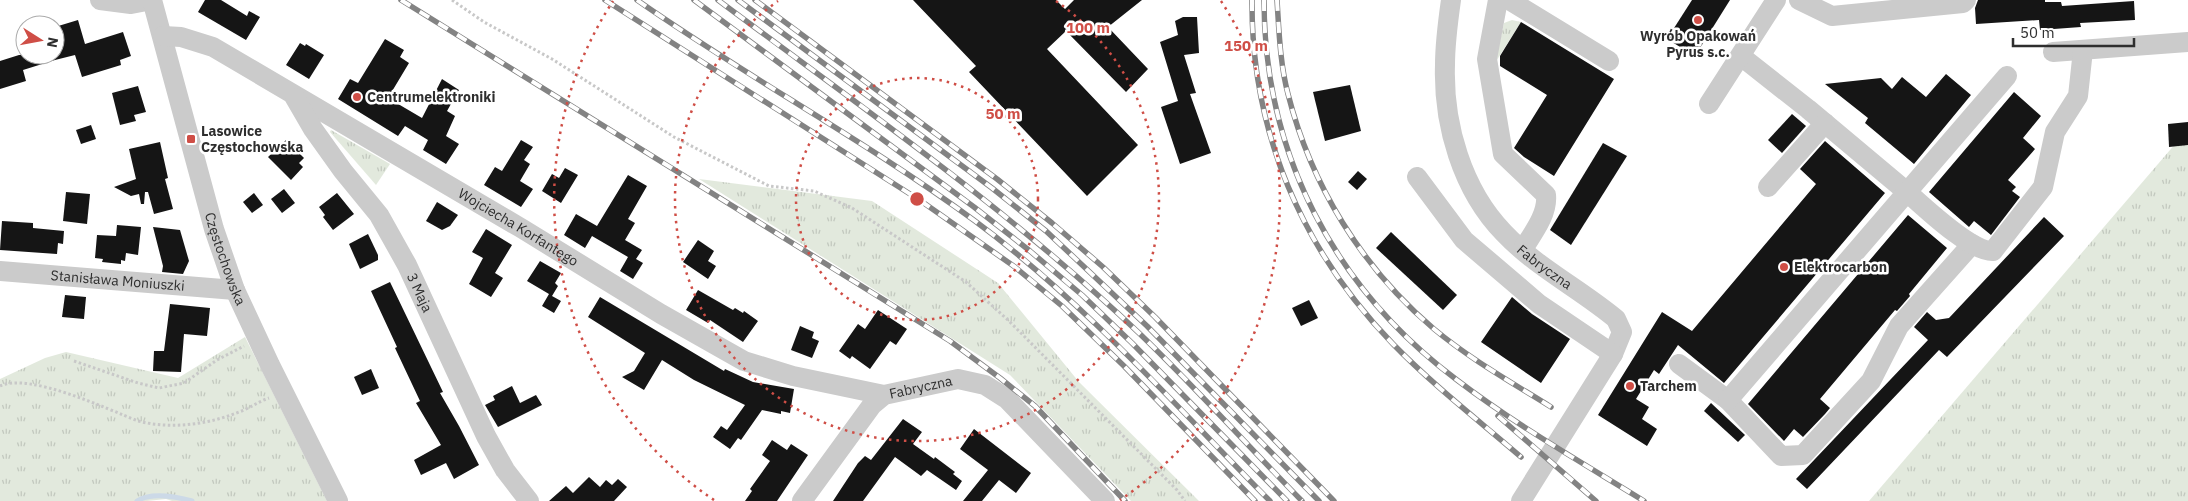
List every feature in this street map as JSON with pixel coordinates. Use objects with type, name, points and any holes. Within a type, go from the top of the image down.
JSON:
[{"type":"street","points":[[100,0],[131,4],[152,0]]},
{"type":"street","name":"Częstochowska","points":[[152,0],[214,229],[235,290],[338,501]]},
{"type":"street","name":"Fabryczna","points":[[1451,0],[1444,65],[1448,112],[1456,146],[1467,177],[1483,207],[1504,234],[1616,319],[1622,332],[1613,354],[1521,501]]},
{"type":"street","points":[[1498,0],[1487,59],[1503,154],[1546,195],[1547,204],[1544,213],[1523,249]]},
{"type":"street","points":[[1509,0],[1608,61]]},
{"type":"street","points":[[1709,104],[1742,56],[1776,0]]},
{"type":"street","points":[[1799,0],[1832,16],[1964,3],[1966,0]]},
{"type":"street","name":"Wojciecha Korfantego","points":[[163,36],[181,37],[213,47],[521,228],[660,314],[744,361],[793,376],[884,395]]},
{"type":"street","points":[[2053,52],[2188,42]]},
{"type":"street","points":[[1742,56],[1972,244],[1984,251],[1993,251],[2043,187],[2054,132],[2078,96],[2082,50]]},
{"type":"street","points":[[1728,400],[2006,76]]},
{"type":"street","name":"3 Maja","points":[[294,96],[313,129],[343,171],[379,215],[407,265],[486,436],[505,470],[528,501]]},
{"type":"street","points":[[1768,187],[1825,123]]},
{"type":"street","points":[[1417,177],[1464,240],[1539,304],[1613,354]]},
{"type":"street","points":[[1679,364],[1728,400],[1782,456],[1803,455],[1871,381],[1899,326],[1972,244]]},
{"type":"street","name":"Stanisława Moniuszki","points":[[0,271],[235,290]]},
{"type":"street","name":"Fabryczna","points":[[802,501],[872,405],[884,395],[958,379],[985,386],[1007,399],[1104,501]]},
{"type":"path","points":[[452,0],[484,22],[552,59],[674,137],[769,186],[814,191],[852,208],[966,282],[1009,320],[1177,490],[1185,501]]},
{"type":"path","points":[[74,361],[149,386],[174,386],[190,380],[217,360],[258,339]]},
{"type":"path","points":[[0,386],[16,382],[32,384],[148,424],[179,425],[200,423],[228,416],[270,398]]},
{"type":"green space","points":[[1512,20],[1521,22],[1495,63],[1504,23]]},
{"type":"green space","points":[[2188,129],[2188,501],[1869,501]]},
{"type":"green space","points":[[331,130],[390,164],[376,185],[330,132]]},
{"type":"green space","points":[[699,179],[872,201],[998,283],[1079,382],[1199,501],[1131,501],[1010,375]]},
{"type":"green space","points":[[245,337],[327,501],[172,501],[166,499],[147,501],[0,501],[0,379],[45,358],[66,352],[178,378]]},
{"type":"building","points":[[205,0],[221,0],[247,16],[249,11],[260,17],[246,40],[198,12]]},
{"type":"building","points":[[913,0],[1056,0],[1065,9],[1074,0],[1142,0],[1108,27],[1148,69],[1126,92],[1066,31],[1047,49],[1138,145],[1087,196],[969,72],[976,66]]},
{"type":"building","name":"Wyrób Opakowań Pyrus s.c.","points":[[1692,0],[1730,0],[1695,56],[1667,39]]},
{"type":"building","points":[[1978,0],[2045,0],[2045,2],[2061,2],[2062,6],[2134,1],[2135,20],[2080,23],[2081,27],[2040,30],[2039,20],[1976,24],[1975,8]]},
{"type":"building","points":[[1183,17],[1197,17],[1199,53],[1184,55],[1196,93],[1190,94],[1211,153],[1180,164],[1161,107],[1178,101],[1160,42],[1178,35],[1175,21]]},
{"type":"building","points":[[78,20],[85,44],[123,32],[131,56],[120,60],[121,65],[82,77],[75,55],[65,58],[65,24]]},
{"type":"building","points":[[1521,22],[1614,79],[1554,176],[1524,157],[1514,148],[1547,95],[1500,66],[1500,56]]},
{"type":"building","points":[[385,39],[404,50],[400,57],[409,63],[388,98],[422,118],[442,79],[459,90],[447,111],[455,116],[446,136],[459,144],[446,164],[423,150],[428,140],[405,126],[398,136],[338,99],[350,79],[358,83]]},
{"type":"building","points":[[300,43],[305,46],[306,44],[324,55],[309,79],[286,65]]},
{"type":"building","points":[[15,56],[15,65],[39,65],[23,70],[26,81],[0,89],[0,61]]},
{"type":"building","points":[[1946,74],[1971,95],[1914,164],[1865,123],[1868,118],[1825,84],[1881,78],[1892,89],[1902,77],[1926,97]]},
{"type":"building","points":[[1350,85],[1361,131],[1325,141],[1313,92]]},
{"type":"building","points":[[138,86],[146,112],[134,115],[136,121],[120,125],[112,93]]},
{"type":"building","points":[[2014,92],[2041,116],[2023,138],[2035,149],[2008,180],[2016,187],[2012,191],[2020,197],[1991,235],[1974,221],[1969,227],[1929,192]]},
{"type":"building","points":[[1792,114],[1806,126],[1782,153],[1768,140]]},
{"type":"building","points":[[2188,122],[2188,145],[2169,147],[2168,124]]},
{"type":"building","points":[[91,125],[96,139],[81,144],[76,130]]},
{"type":"building","points":[[286,140],[304,158],[299,163],[303,167],[291,180],[268,157]]},
{"type":"building","points":[[521,140],[533,147],[524,160],[530,164],[520,181],[533,189],[521,207],[484,185],[495,167],[502,171]]},
{"type":"building","name":"Elektrocarbon","points":[[1825,141],[1885,193],[1724,383],[1678,345],[1659,374],[1654,370],[1636,399],[1649,407],[1642,419],[1657,429],[1647,446],[1598,415],[1662,312],[1692,331],[1816,184],[1800,169]]},
{"type":"building","points":[[160,142],[168,178],[165,179],[173,209],[154,214],[148,192],[145,192],[144,204],[141,204],[139,194],[131,196],[114,187],[136,179],[129,149]]},
{"type":"building","points":[[1603,143],[1627,156],[1571,245],[1550,230]]},
{"type":"building","points":[[565,168],[578,175],[561,203],[542,191],[552,174],[559,178]]},
{"type":"building","points":[[1358,171],[1367,179],[1357,190],[1348,182]]},
{"type":"building","points":[[628,175],[647,186],[628,219],[635,223],[625,240],[642,250],[636,259],[643,263],[633,279],[620,271],[628,257],[592,236],[585,248],[564,235],[576,214],[597,226]]},
{"type":"building","points":[[284,189],[295,203],[282,213],[271,199]]},
{"type":"building","points":[[66,192],[90,194],[87,224],[63,221]]},
{"type":"building","points":[[254,193],[263,205],[252,213],[243,202]]},
{"type":"building","points":[[337,193],[354,214],[333,230],[323,217],[325,215],[319,207]]},
{"type":"building","points":[[437,202],[458,215],[450,226],[442,230],[426,221]]},
{"type":"building","points":[[1908,215],[1947,248],[1909,294],[1910,296],[1897,311],[1895,310],[1820,399],[1830,408],[1825,414],[1803,437],[1794,429],[1784,441],[1748,404]]},
{"type":"building","points":[[2044,217],[2064,236],[1947,357],[1939,350],[1807,489],[1796,479],[1928,340],[1914,327],[1927,312],[1936,320],[1949,318]]},
{"type":"building","points":[[2,221],[33,223],[33,228],[64,231],[63,244],[58,243],[57,254],[0,250]]},
{"type":"building","points":[[117,225],[141,227],[138,255],[126,253],[125,261],[121,260],[121,264],[102,262],[103,259],[95,258],[97,235],[116,236]]},
{"type":"building","points":[[153,227],[180,230],[189,261],[183,274],[162,272],[163,266]]},
{"type":"building","points":[[486,229],[512,245],[495,273],[503,278],[491,297],[469,284],[483,258],[472,252]]},
{"type":"building","points":[[1391,232],[1457,295],[1443,310],[1376,248]]},
{"type":"building","points":[[368,234],[378,255],[378,260],[360,269],[349,244]]},
{"type":"building","points":[[698,240],[714,251],[708,261],[716,266],[708,279],[683,262]]},
{"type":"building","points":[[540,261],[561,273],[555,283],[558,286],[552,296],[561,301],[554,313],[542,306],[549,294],[527,281]]},
{"type":"building","points":[[390,282],[443,392],[440,393],[479,465],[454,479],[446,463],[421,475],[414,460],[441,445],[416,403],[420,401],[371,291]]},
{"type":"building","points":[[698,290],[733,310],[735,308],[743,313],[744,311],[758,321],[743,342],[710,320],[708,323],[686,310]]},
{"type":"building","points":[[65,295],[86,297],[84,319],[62,317]]},
{"type":"building","points":[[600,297],[724,371],[725,369],[753,382],[794,389],[790,413],[781,411],[781,414],[762,410],[741,440],[738,438],[730,449],[713,437],[721,426],[727,430],[745,405],[694,380],[662,360],[644,390],[622,377],[634,371],[645,353],[588,317]]},
{"type":"building","points":[[1512,297],[1532,314],[1570,339],[1541,383],[1481,342]]},
{"type":"building","points":[[1309,300],[1318,318],[1301,326],[1292,308]]},
{"type":"building","points":[[170,304],[210,308],[207,336],[184,334],[181,372],[153,371],[154,351],[164,351]]},
{"type":"building","points":[[878,310],[907,329],[896,345],[890,341],[870,369],[852,356],[850,359],[839,351],[858,324],[865,329]]},
{"type":"building","points":[[800,326],[814,332],[812,338],[819,341],[812,358],[791,350]]},
{"type":"building","points":[[371,369],[379,388],[362,395],[354,377]]},
{"type":"building","points":[[512,386],[520,403],[536,395],[542,405],[498,427],[485,405],[495,400],[493,396]]},
{"type":"building","points":[[1711,403],[1745,435],[1738,442],[1704,411]]},
{"type":"building","points":[[903,419],[922,432],[913,444],[955,472],[953,474],[962,481],[956,490],[927,470],[921,476],[895,457],[863,501],[833,501],[858,463],[865,456],[871,460]]},
{"type":"building","points":[[974,429],[1031,473],[1016,493],[999,480],[982,501],[963,501],[988,470],[960,449]]},
{"type":"building","points":[[772,440],[787,450],[791,444],[808,455],[777,501],[745,501],[752,491],[750,489],[770,461],[762,455]]},
{"type":"building","points":[[589,477],[600,487],[606,480],[612,485],[618,479],[627,487],[614,501],[549,501],[566,486],[573,493]]},
{"type":"waterway","points":[[137,501],[157,496],[192,501]]},
{"type":"railway","points":[[401,0],[950,341],[1035,406],[1125,501]]},
{"type":"railway","points":[[605,0],[921,201],[1015,267],[1062,306],[1124,366],[1255,501]]},
{"type":"railway","points":[[637,0],[721,56],[892,164],[975,221],[1015,252],[1091,319],[1270,501]]},
{"type":"railway","points":[[694,0],[974,207],[1030,251],[1082,295],[1132,343],[1287,501]]},
{"type":"railway","points":[[718,0],[987,202],[1090,288],[1181,375],[1302,501]]},
{"type":"railway","points":[[738,0],[992,188],[1046,231],[1147,326],[1319,501]]},
{"type":"railway","points":[[755,0],[997,179],[1103,267],[1155,317],[1334,501]]},
{"type":"railway","points":[[1252,0],[1254,49],[1261,96],[1272,142],[1288,186],[1308,229],[1332,269],[1361,308],[1393,344],[1440,388],[1521,457]]},
{"type":"railway","points":[[1264,0],[1267,57],[1277,111],[1293,164],[1314,213],[1342,260],[1375,303],[1413,344],[1457,380],[1525,428],[1644,501]]},
{"type":"railway","points":[[1277,0],[1283,71],[1298,128],[1310,161],[1325,192],[1362,252],[1408,305],[1434,329],[1476,360],[1551,407]]},
{"type":"railway","points":[[1498,416],[1596,501]]},
{"type":"place","name":"Wyrób Opakowań Pyrus s.c.","points":[[1698,20]]},
{"type":"place","name":"Centrumelektroniki","points":[[357,97]]},
{"type":"place","name":"Lasowice Częstochowska","points":[[191,139]]},
{"type":"place","name":"Elektrocarbon","points":[[1784,267]]},
{"type":"place","name":"Tarchem","points":[[1630,386]]}]
